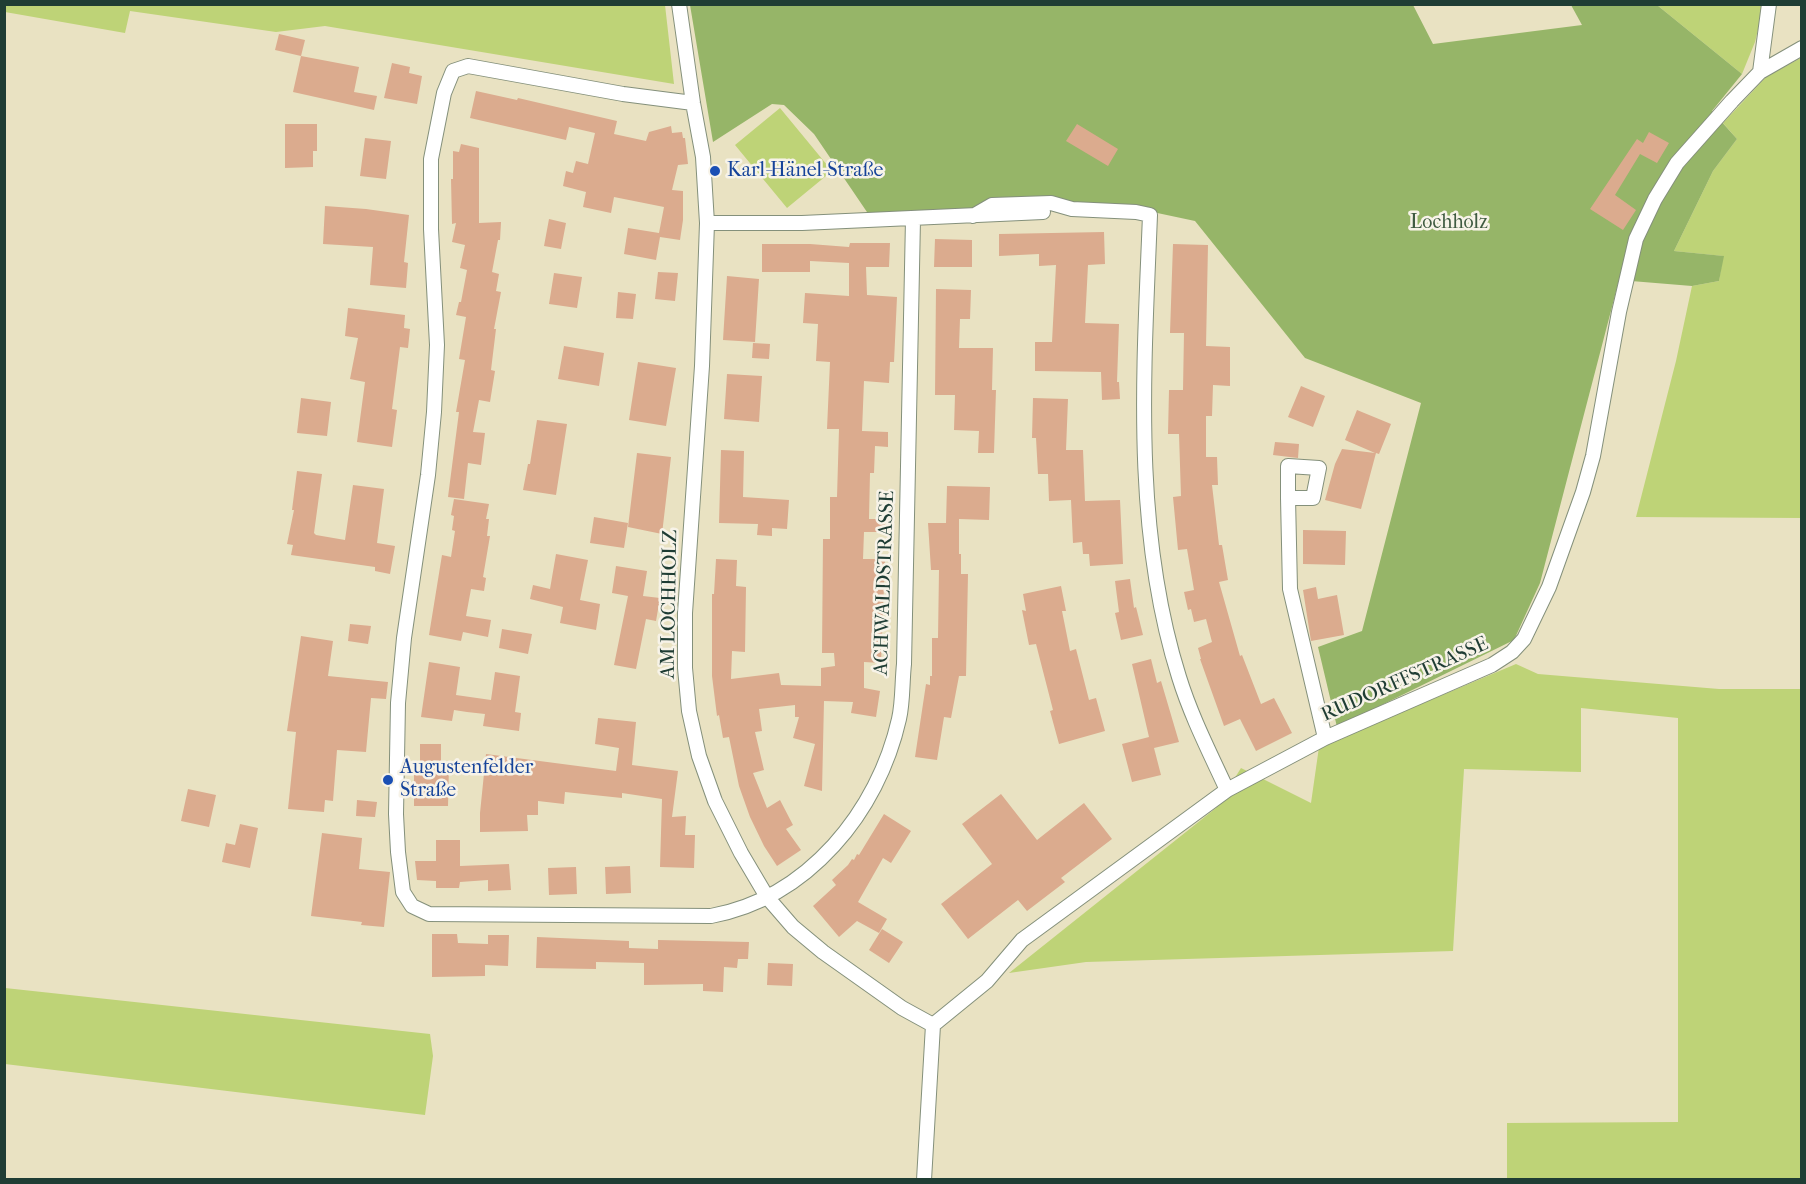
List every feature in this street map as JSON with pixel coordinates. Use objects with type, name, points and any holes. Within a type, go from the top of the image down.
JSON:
[{"type":"street","name":"AM LOCHHOLZ","points":[[680,4],[693,103],[704,157],[707,224],[702,366],[685,613],[685,668],[689,711],[699,756],[715,801],[741,854],[767,897],[794,927],[823,952],[902,1008],[933,1025]]},
{"type":"street","points":[[1760,72],[1769,4]]},
{"type":"street","name":"RUDORFFSTRASSE","points":[[933,1025],[987,981],[1022,940],[1227,790],[1325,738],[1492,665],[1512,652],[1524,639],[1549,586],[1583,492],[1593,456],[1619,312],[1636,239],[1655,199],[1677,163],[1732,100],[1760,72],[1802,48]]},
{"type":"street","points":[[693,103],[623,94],[468,66],[453,71],[444,93],[431,159],[431,229],[437,345],[434,412],[421,528],[404,638],[398,703],[396,795],[398,852],[403,892],[412,906],[429,914],[711,916],[736,912],[767,897]]},
{"type":"street","points":[[707,224],[802,223],[973,216],[992,205],[1051,203],[1072,209],[1150,214],[1144,436],[1152,549],[1165,621],[1179,677],[1199,731],[1227,790]]},
{"type":"street","name":"ACHWALDSTRASSE","points":[[767,897],[813,867],[837,843],[862,810],[882,771],[899,718],[904,664],[913,219]]},
{"type":"street","points":[[1288,498],[1290,589],[1325,738]]},
{"type":"street","points":[[924,1179],[933,1025]]},
{"type":"green space","points":[[4,5],[665,5],[674,84],[325,26],[276,32],[130,11],[125,33],[5,12]]},
{"type":"green space","name":"Lochholz","points":[[690,5],[1413,5],[1433,44],[1582,25],[1571,5],[1657,5],[1742,74],[1712,111],[1737,139],[1713,171],[1674,251],[1724,256],[1719,281],[1692,286],[1619,280],[1540,583],[1514,640],[1337,727],[1318,647],[1362,631],[1421,403],[1305,358],[1195,221],[1115,204],[913,219],[869,215],[814,134],[784,105],[772,104],[713,142]]},
{"type":"green space","points":[[1657,5],[1764,5],[1755,42],[1742,74]]},
{"type":"green space","points":[[1801,58],[1801,518],[1636,517],[1676,361],[1692,286],[1719,281],[1723,256],[1674,251],[1713,171],[1737,139],[1723,123],[1767,76]]},
{"type":"green space","points":[[780,108],[832,171],[787,208],[735,145]]},
{"type":"green space","points":[[1516,664],[1538,674],[1719,689],[1801,689],[1801,1179],[1507,1179],[1507,1123],[1678,1122],[1678,718],[1581,708],[1581,772],[1464,769],[1453,951],[1086,962],[1009,973],[1216,808],[1241,768],[1311,803],[1319,747]]},
{"type":"green space","points":[[5,988],[430,1034],[433,1056],[425,1115],[5,1064]]},
{"type":"building","points":[[279,34],[305,40],[301,56],[275,50]]},
{"type":"building","points":[[301,56],[359,67],[354,92],[377,96],[374,110],[293,92]]},
{"type":"building","points":[[392,63],[410,67],[409,73],[422,76],[417,104],[384,98]]},
{"type":"building","points":[[476,91],[517,100],[518,98],[617,121],[614,134],[646,141],[649,132],[671,126],[672,133],[682,132],[685,138],[688,164],[678,165],[672,190],[683,191],[680,240],[660,237],[656,260],[624,254],[628,228],[659,233],[664,207],[614,197],[611,213],[583,207],[586,192],[563,186],[566,171],[573,173],[576,161],[588,164],[595,133],[569,127],[566,140],[470,118]]},
{"type":"building","points":[[285,124],[317,124],[317,151],[313,151],[313,167],[285,168]]},
{"type":"building","points":[[1077,124],[1118,149],[1108,166],[1066,141]]},
{"type":"building","points":[[1649,132],[1669,143],[1657,163],[1640,154],[1615,195],[1636,210],[1623,230],[1590,209],[1637,139],[1643,143]]},
{"type":"building","points":[[365,138],[391,141],[386,179],[360,176]]},
{"type":"building","points":[[461,144],[479,148],[479,223],[501,222],[500,240],[498,240],[492,272],[499,274],[496,291],[501,292],[494,329],[496,329],[491,370],[495,371],[490,402],[479,400],[473,432],[485,433],[481,465],[468,463],[464,499],[448,497],[459,412],[456,412],[465,360],[459,359],[466,317],[456,315],[467,270],[460,268],[465,245],[452,242],[456,223],[452,224],[453,151],[459,152]]},
{"type":"building","points":[[325,206],[409,215],[404,262],[408,263],[406,288],[370,285],[373,247],[323,244]]},
{"type":"building","points":[[549,219],[566,223],[561,249],[544,246]]},
{"type":"building","points":[[1104,232],[1105,264],[1088,265],[1085,323],[1119,324],[1117,382],[1119,382],[1120,399],[1102,400],[1101,372],[1035,371],[1035,342],[1052,342],[1056,265],[1039,266],[1039,254],[999,256],[999,234]]},
{"type":"building","points":[[935,239],[972,240],[972,267],[934,267]]},
{"type":"building","points":[[850,243],[890,243],[889,267],[866,267],[867,295],[897,297],[894,362],[890,362],[889,383],[864,381],[862,431],[888,432],[888,447],[875,446],[874,473],[870,473],[869,519],[885,519],[885,532],[864,532],[863,559],[885,559],[881,663],[864,662],[864,688],[880,691],[876,717],[851,713],[853,702],[824,701],[822,791],[804,786],[815,744],[793,738],[799,717],[795,717],[795,705],[759,709],[762,731],[755,732],[764,770],[753,773],[767,808],[780,800],[793,825],[786,829],[801,850],[777,866],[750,817],[739,786],[729,737],[723,738],[719,715],[717,716],[712,676],[712,594],[714,594],[716,559],[737,560],[736,586],[746,587],[745,652],[732,651],[731,679],[779,673],[781,685],[821,686],[821,668],[835,666],[834,653],[822,653],[823,539],[830,539],[830,497],[837,497],[839,429],[827,429],[830,362],[816,361],[818,324],[803,323],[805,293],[849,296],[849,263],[810,261],[810,272],[762,272],[762,244],[849,247]]},
{"type":"building","points":[[1173,244],[1208,245],[1206,346],[1230,347],[1230,386],[1213,385],[1212,416],[1206,416],[1206,457],[1217,457],[1218,485],[1212,485],[1219,545],[1222,545],[1228,580],[1219,582],[1240,656],[1242,655],[1261,704],[1274,698],[1292,733],[1256,751],[1240,719],[1224,726],[1198,648],[1212,642],[1206,619],[1194,622],[1191,609],[1188,610],[1184,592],[1194,590],[1187,549],[1178,550],[1173,497],[1181,496],[1179,434],[1168,434],[1169,390],[1183,390],[1184,333],[1170,333]]},
{"type":"building","points":[[658,272],[678,273],[675,301],[655,299]]},
{"type":"building","points":[[554,273],[582,277],[577,308],[549,304]]},
{"type":"building","points":[[727,276],[759,279],[755,342],[723,340]]},
{"type":"building","points":[[936,289],[971,290],[970,319],[960,319],[959,348],[993,348],[992,390],[996,390],[994,453],[978,453],[979,431],[954,430],[955,395],[935,395]]},
{"type":"building","points":[[618,292],[636,294],[633,319],[616,318]]},
{"type":"building","points":[[348,308],[405,315],[404,328],[410,329],[408,348],[400,347],[392,409],[397,410],[392,447],[357,442],[365,382],[350,379],[358,338],[345,336]]},
{"type":"building","points":[[753,343],[770,344],[769,359],[752,358]]},
{"type":"building","points":[[564,346],[604,353],[599,386],[558,379]]},
{"type":"building","points":[[638,362],[676,368],[666,426],[629,420]]},
{"type":"building","points":[[727,374],[762,376],[759,422],[724,419]]},
{"type":"building","points":[[1301,386],[1325,396],[1313,427],[1288,417]]},
{"type":"building","points":[[301,398],[331,402],[327,436],[297,433]]},
{"type":"building","points":[[1033,398],[1068,399],[1066,450],[1083,450],[1085,501],[1120,500],[1123,564],[1090,566],[1089,554],[1083,554],[1082,542],[1073,543],[1071,500],[1049,501],[1048,474],[1038,474],[1036,438],[1032,438]]},
{"type":"building","points":[[1357,410],[1391,424],[1379,454],[1376,453],[1361,509],[1325,500],[1335,464],[1342,449],[1375,453],[1345,440]]},
{"type":"building","points":[[537,420],[567,424],[556,495],[523,490]]},
{"type":"building","points":[[1275,442],[1299,444],[1298,458],[1273,455]]},
{"type":"building","points":[[721,450],[744,451],[743,497],[789,500],[787,529],[772,528],[772,536],[757,535],[758,524],[719,523]]},
{"type":"building","points":[[637,453],[671,457],[662,534],[628,527]]},
{"type":"building","points":[[297,471],[322,474],[314,533],[316,535],[345,540],[353,485],[384,489],[377,543],[395,546],[390,574],[375,571],[375,567],[291,555],[293,545],[287,544],[294,510],[292,510]]},
{"type":"building","points":[[947,486],[990,487],[989,520],[959,519],[961,574],[968,574],[966,676],[959,676],[951,718],[944,717],[937,760],[915,757],[926,684],[930,685],[930,676],[932,676],[932,638],[938,638],[939,570],[931,570],[928,523],[946,523]]},
{"type":"building","points":[[454,499],[489,504],[486,519],[489,519],[487,536],[490,536],[483,577],[486,578],[484,591],[471,589],[466,616],[491,620],[488,637],[463,632],[461,641],[429,635],[442,555],[451,557],[455,531],[452,530],[454,516],[451,515]]},
{"type":"building","points":[[594,517],[628,523],[624,548],[590,543]]},
{"type":"building","points":[[1303,530],[1346,531],[1345,565],[1303,564]]},
{"type":"building","points":[[556,554],[588,560],[580,600],[600,604],[596,630],[560,623],[563,607],[530,599],[533,585],[550,589]]},
{"type":"building","points":[[616,566],[647,571],[643,596],[660,598],[656,621],[646,619],[636,669],[614,665],[628,596],[612,593]]},
{"type":"building","points":[[1130,579],[1134,608],[1136,607],[1143,635],[1121,640],[1115,613],[1119,612],[1115,581]]},
{"type":"building","points":[[1061,586],[1066,611],[1062,611],[1070,651],[1076,649],[1089,700],[1096,698],[1105,731],[1059,744],[1036,644],[1029,645],[1022,610],[1026,611],[1023,594]]},
{"type":"building","points":[[1316,587],[1318,599],[1337,595],[1344,635],[1311,641],[1303,590]]},
{"type":"building","points":[[350,624],[371,626],[368,644],[348,641]]},
{"type":"building","points":[[502,629],[532,634],[528,654],[499,648]]},
{"type":"building","points":[[301,636],[333,641],[328,676],[388,682],[386,699],[371,698],[366,752],[337,750],[333,801],[325,800],[324,812],[288,809],[296,732],[287,731]]},
{"type":"building","points":[[1151,659],[1157,683],[1161,681],[1179,742],[1154,748],[1161,775],[1132,782],[1122,744],[1149,737],[1132,664]]},
{"type":"building","points":[[429,662],[460,667],[456,695],[491,700],[495,672],[520,676],[515,712],[521,713],[519,731],[483,726],[485,714],[454,710],[452,721],[421,717]]},
{"type":"building","points":[[598,718],[636,722],[632,765],[678,771],[672,817],[686,816],[685,835],[695,835],[694,868],[660,867],[662,799],[622,793],[622,798],[565,792],[564,804],[538,801],[538,815],[527,815],[528,831],[480,832],[486,754],[616,771],[619,748],[595,744]]},
{"type":"building","points":[[420,744],[441,744],[441,765],[449,765],[448,806],[414,806],[414,764],[420,765]]},
{"type":"building","points":[[188,789],[216,795],[209,827],[181,821]]},
{"type":"building","points":[[1001,794],[1037,840],[1084,803],[1112,839],[1061,878],[1065,882],[1027,911],[1018,900],[968,939],[941,904],[992,864],[962,824]]},
{"type":"building","points":[[357,800],[377,802],[375,817],[356,816]]},
{"type":"building","points":[[884,814],[911,831],[891,863],[883,858],[858,902],[887,919],[879,933],[857,921],[839,937],[813,906],[836,885],[832,880],[852,859],[854,860],[857,854],[859,855]]},
{"type":"building","points":[[240,824],[258,828],[250,868],[222,862],[226,843],[235,845]]},
{"type":"building","points":[[322,833],[362,838],[359,869],[390,872],[384,927],[311,916]]},
{"type":"building","points":[[436,840],[460,840],[460,866],[509,864],[511,890],[488,891],[488,880],[460,882],[459,888],[436,888],[436,881],[417,880],[415,861],[436,861]]},
{"type":"building","points":[[630,866],[631,893],[606,894],[605,867]]},
{"type":"building","points":[[576,867],[577,894],[549,895],[548,868]]},
{"type":"building","points":[[882,929],[903,942],[889,963],[869,950]]},
{"type":"building","points":[[432,934],[457,934],[458,943],[488,944],[488,935],[509,935],[508,966],[485,965],[485,976],[432,977]]},
{"type":"building","points":[[537,937],[629,941],[629,948],[658,949],[658,940],[749,942],[748,959],[738,959],[737,968],[724,967],[723,992],[703,991],[703,984],[644,985],[644,963],[596,962],[596,969],[536,968]]},
{"type":"building","points":[[768,963],[793,964],[792,986],[767,985]]},
{"type":"place","name":"Karl-Hänel-Straße","points":[[715,171]]},
{"type":"place","name":"Augustenfelder Straße","points":[[388,780]]}]
